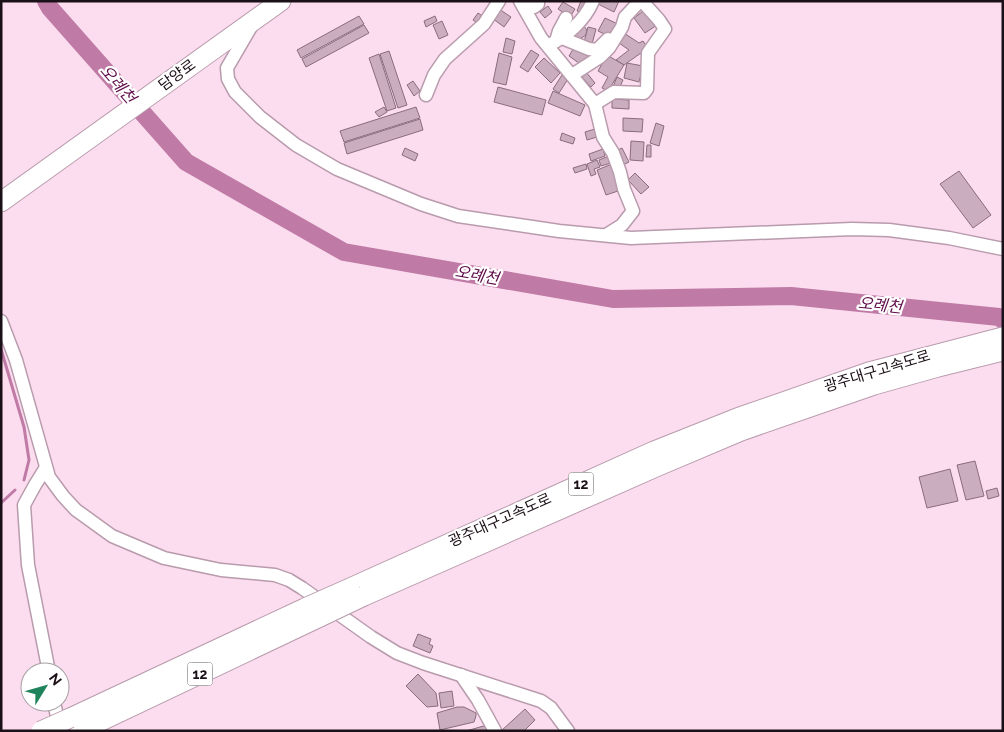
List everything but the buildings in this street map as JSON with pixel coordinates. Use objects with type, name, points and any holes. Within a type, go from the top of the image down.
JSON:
[{"type":"highway","name":"담양로","points":[[1,202],[281,1]]},
{"type":"highway","name":"광주대구고속도로","points":[[41,731],[70,727],[357,592],[741,431],[888,367],[1003,337]]},
{"type":"highway","name":"광주대구고속도로","points":[[820,396],[874,385],[938,367],[1003,352]]},
{"type":"street","points":[[426,95],[434,75],[446,59],[484,24],[499,1]]},
{"type":"street","points":[[521,3],[534,7],[538,4],[538,1]]},
{"type":"street","points":[[556,42],[581,22],[593,1]]},
{"type":"street","points":[[572,75],[600,57],[610,48],[622,27],[625,17],[641,1],[652,12],[665,29],[648,53],[647,89],[644,93],[614,92],[595,104]]},
{"type":"street","points":[[521,3],[541,38],[598,50],[608,39]]},
{"type":"street","points":[[566,18],[556,42],[572,75],[595,104],[604,137],[613,153],[633,211],[622,225],[606,235]]},
{"type":"street","points":[[256,19],[226,68],[228,79],[235,92],[260,117],[317,159],[367,183],[458,216],[559,231],[631,238],[852,229],[889,230],[949,238],[1003,249]]},
{"type":"street","points":[[1,321],[16,360],[45,469],[52,483],[76,510],[112,536],[164,558],[221,570],[275,575],[289,580],[392,650],[423,663],[541,701],[551,708],[568,731]]},
{"type":"street","points":[[45,469],[24,505],[28,564],[47,662]]},
{"type":"street","points":[[461,675],[478,700],[495,731]]},
{"type":"street","points":[[60,712],[70,727]]},
{"type":"waterway","name":"오례천","points":[[46,1],[50,8],[186,162],[344,252],[613,299],[791,296],[999,317],[1003,320]]},
{"type":"waterway","points":[[1,349],[24,427],[29,460],[24,480]]},
{"type":"waterway","points":[[1,503],[15,490]]}]
